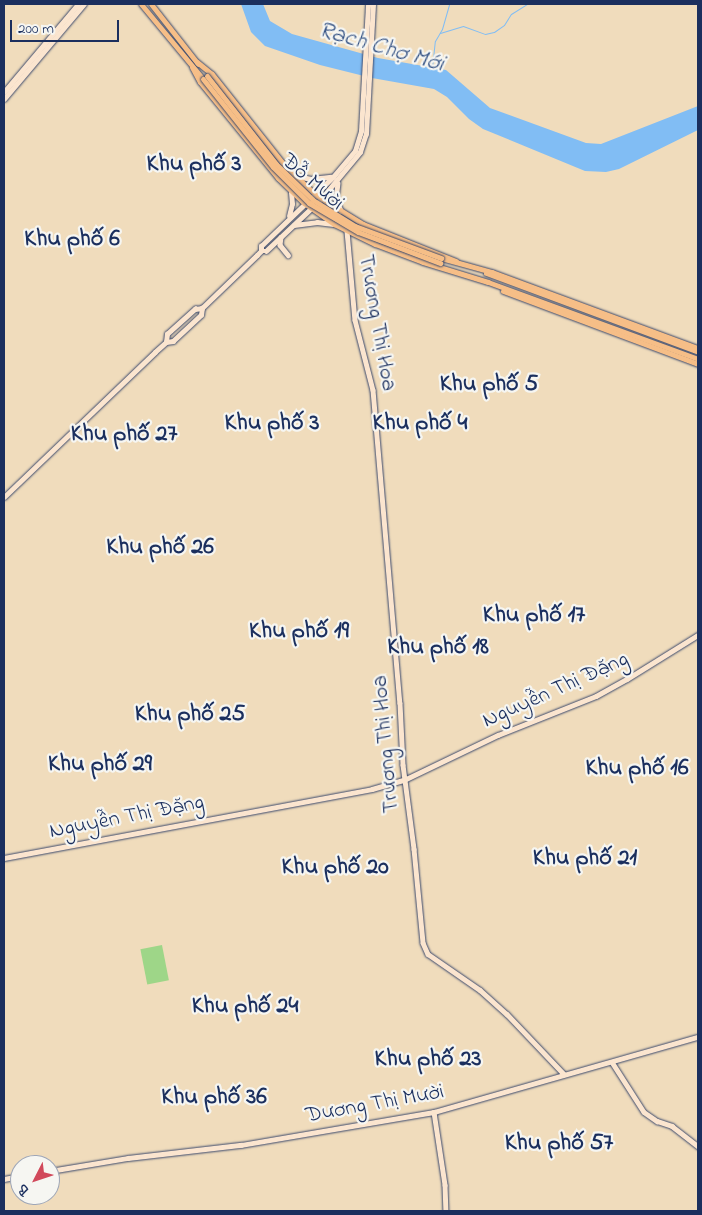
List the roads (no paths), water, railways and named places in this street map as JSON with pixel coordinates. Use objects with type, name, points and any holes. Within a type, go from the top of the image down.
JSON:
[{"type":"highway","name":"Đỗ Mười","points":[[141,4],[192,67],[205,78]]},
{"type":"highway","name":"Đỗ Mười","points":[[151,4],[197,62],[205,78]]},
{"type":"highway","name":"Đỗ Mười","points":[[197,62],[212,74],[304,186],[342,213],[363,224],[456,261],[698,348]]},
{"type":"highway","name":"Đỗ Mười","points":[[192,67],[200,82],[240,133],[293,194],[321,216],[346,231],[423,262],[488,282],[698,359]]},
{"type":"highway","points":[[205,78],[273,160],[313,200],[334,215],[364,230],[441,261]]},
{"type":"highway","points":[[293,194],[304,186]]},
{"type":"highway","points":[[321,216],[329,205]]},
{"type":"highway","name":"Đỗ Mười","points":[[441,261],[456,261]]},
{"type":"highway","name":"Đỗ Mười","points":[[441,261],[452,270]]},
{"type":"highway","name":"Đỗ Mười","points":[[488,282],[493,287],[517,297],[698,364]]},
{"type":"highway","name":"Đỗ Mười","points":[[593,311],[698,352]]},
{"type":"street","points":[[4,92],[78,4]]},
{"type":"street","points":[[4,99],[84,4]]},
{"type":"street","points":[[4,497],[166,342],[173,341],[200,315],[202,308],[261,251],[266,251],[338,182],[366,134],[368,4]]},
{"type":"street","points":[[368,47],[373,4]]},
{"type":"street","points":[[261,251],[261,246],[333,177],[360,145]]},
{"type":"street","points":[[294,175],[311,179],[333,177]]},
{"type":"street","points":[[338,182],[336,199],[342,213]]},
{"type":"street","points":[[288,219],[293,194]]},
{"type":"street","points":[[292,226],[317,222],[334,224]]},
{"type":"street","name":"Trương Thị Hoa","points":[[346,231],[355,320],[373,390],[400,703],[404,780],[415,856],[421,930],[426,951],[484,994],[564,1074]]},
{"type":"street","points":[[282,235],[280,246],[288,255]]},
{"type":"street","points":[[166,342],[167,334],[195,309],[202,308]]},
{"type":"street","name":"Nguyễn Thị Đặng","points":[[4,858],[123,834],[372,789],[404,780],[451,756],[596,696],[698,635]]},
{"type":"street","name":"Dương Thị Mười","points":[[60,1169],[128,1158],[241,1145],[434,1112],[698,1037]]},
{"type":"street","points":[[612,1062],[644,1112],[657,1121],[672,1126],[698,1146]]},
{"type":"street","points":[[434,1112],[445,1185],[446,1211]]},
{"type":"water","name":"Rạch Chợ Mới","points":[[241,4],[263,4],[270,21],[292,34],[378,58],[446,70],[490,108],[586,143],[601,144],[698,106],[698,130],[619,169],[606,172],[585,171],[483,129],[469,119],[447,97],[434,89],[372,78],[320,65],[265,46],[251,32]]},
{"type":"waterway","points":[[432,68],[435,41],[442,29],[449,4]]},
{"type":"waterway","points":[[440,33],[463,26],[485,34],[494,32],[504,25],[511,14],[527,4]]},
{"type":"district","name":"Khu phố 3","points":[[194,165]]},
{"type":"district","name":"Khu phố 6","points":[[72,240]]},
{"type":"district","name":"Khu phố 5","points":[[489,385]]},
{"type":"district","name":"Khu phố 3","points":[[272,424]]},
{"type":"district","name":"Khu phố 4","points":[[420,424]]},
{"type":"district","name":"Khu phố 27","points":[[124,435]]},
{"type":"district","name":"Khu phố 26","points":[[160,548]]},
{"type":"district","name":"Khu phố 17","points":[[534,616]]},
{"type":"district","name":"Khu phố 19","points":[[299,632]]},
{"type":"district","name":"Khu phố 18","points":[[438,648]]},
{"type":"district","name":"Khu phố 25","points":[[190,715]]},
{"type":"district","name":"Khu phố 29","points":[[100,765]]},
{"type":"district","name":"Khu phố 16","points":[[637,769]]},
{"type":"district","name":"Khu phố 21","points":[[585,859]]},
{"type":"district","name":"Khu phố 20","points":[[335,868]]},
{"type":"district","name":"Khu phố 24","points":[[245,1007]]},
{"type":"district","name":"Khu phố 23","points":[[428,1060]]},
{"type":"district","name":"Khu phố 36","points":[[214,1098]]},
{"type":"district","name":"Khu phố 57","points":[[559,1144]]}]
